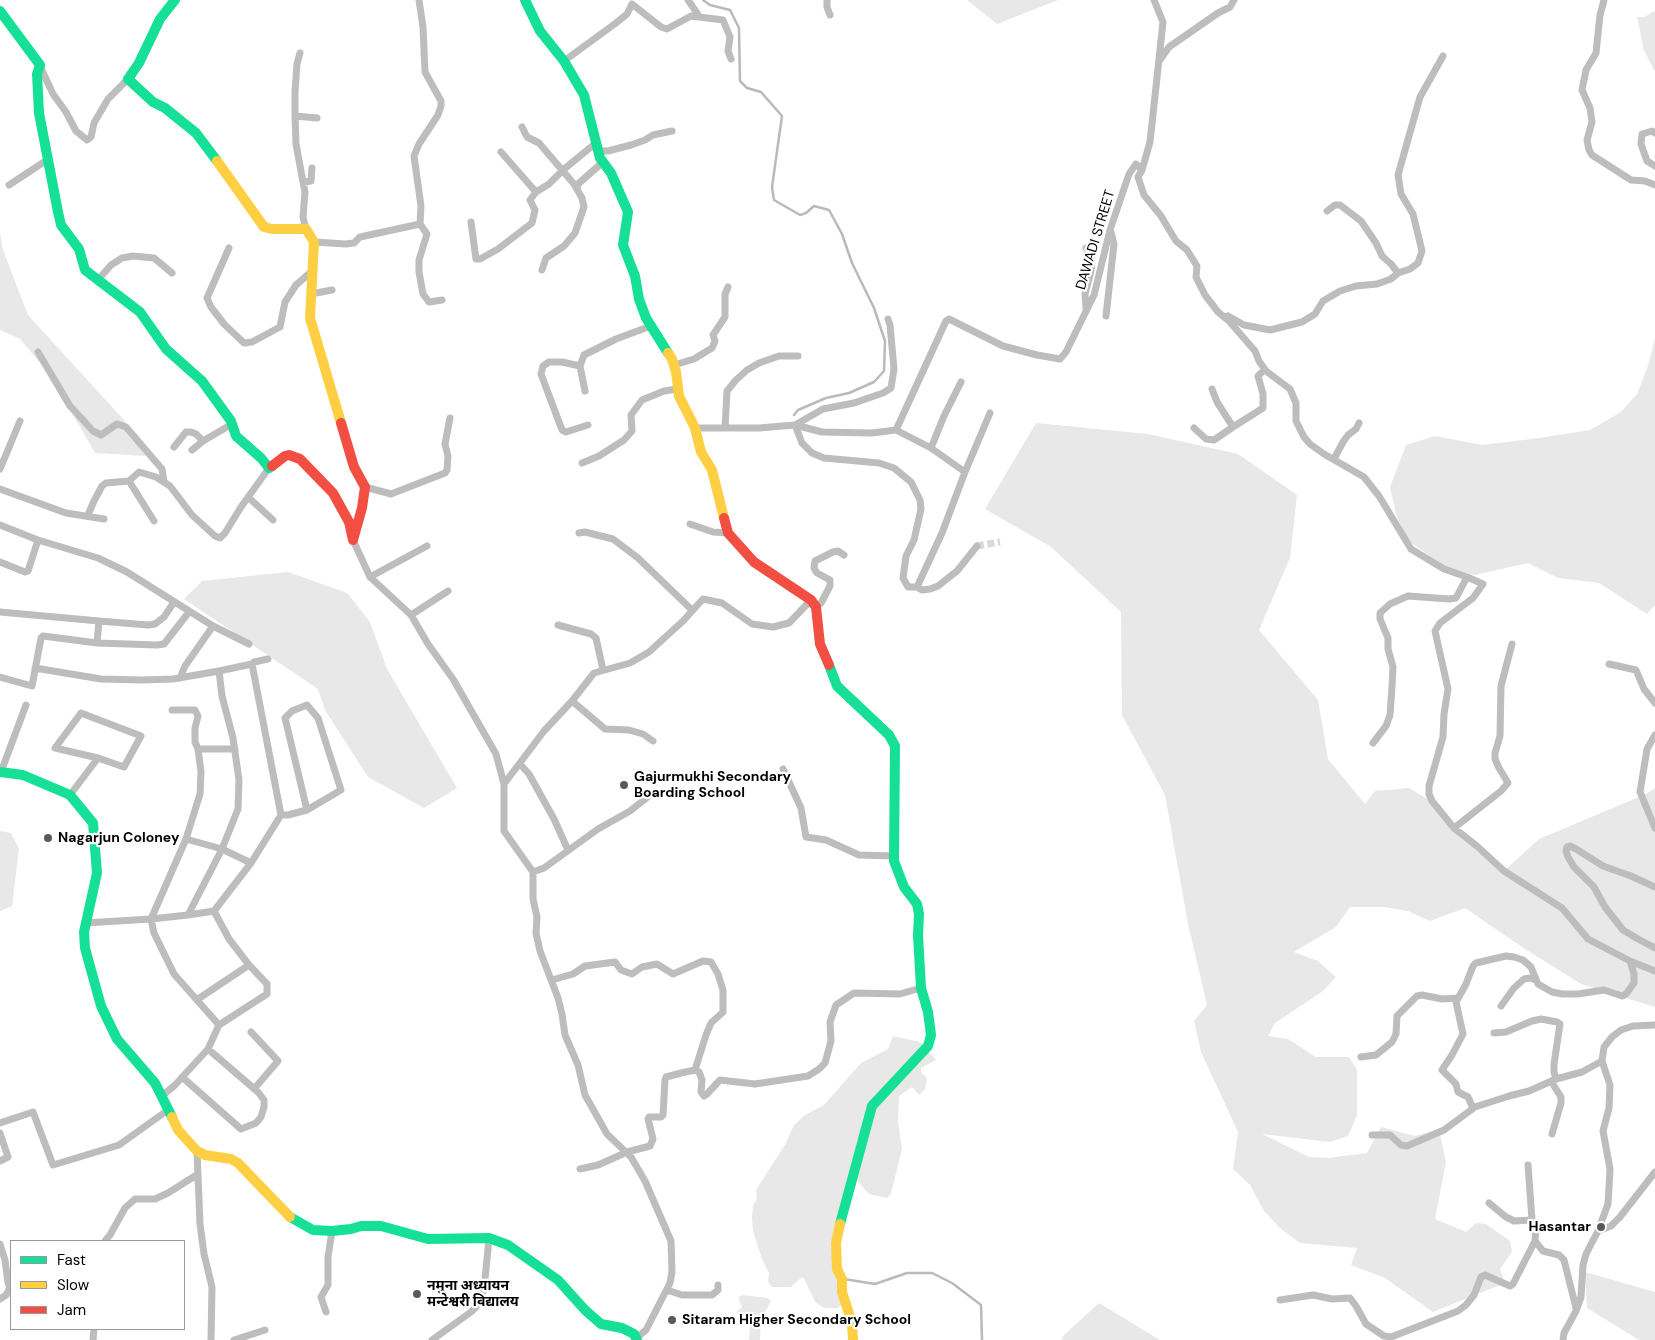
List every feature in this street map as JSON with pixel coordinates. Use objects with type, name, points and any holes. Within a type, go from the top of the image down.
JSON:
[{"type":"street","points":[[0,11],[40,65],[52,94],[66,112],[76,131],[86,140],[91,137],[94,123],[108,99],[128,79],[160,19],[175,0]]},
{"type":"street","points":[[419,0],[423,27],[425,72],[441,101],[438,115],[418,144],[414,156],[421,206],[420,224],[427,234],[419,260],[419,272],[423,294],[429,302],[442,300]]},
{"type":"street","points":[[525,0],[540,31],[564,61],[584,95],[600,158],[611,173],[628,212],[623,245],[635,276],[639,299],[651,326],[674,365],[679,396],[695,428],[701,452],[712,470],[728,533],[754,562],[813,603],[821,603],[830,586],[830,580],[817,573],[814,568],[815,561],[833,552],[838,551],[844,555]]},
{"type":"street","points":[[688,0],[699,16]]},
{"type":"street","points":[[827,0],[830,15]]},
{"type":"street","points":[[1154,0],[1163,22],[1150,142],[1142,170],[1138,177],[1144,195],[1161,216],[1176,241],[1187,250],[1197,266],[1196,277],[1205,295],[1218,312],[1229,321],[1255,351],[1266,371],[1290,389],[1296,403],[1296,420],[1304,437],[1310,444],[1364,477],[1379,496],[1411,549],[1444,570],[1483,584],[1473,598],[1440,623],[1435,631],[1448,689],[1443,737],[1431,774],[1429,794],[1432,801],[1454,828],[1478,847],[1504,872],[1562,908],[1588,939],[1630,961],[1655,971]]},
{"type":"street","points":[[1160,61],[1169,47],[1218,13],[1230,7],[1234,0]]},
{"type":"street","points":[[1604,0],[1600,14],[1596,53],[1586,70],[1582,90],[1590,108],[1592,122],[1587,140],[1589,150],[1592,155],[1630,180],[1646,181],[1655,185]]},
{"type":"street","points":[[564,61],[627,14],[632,4],[661,27],[667,29],[691,16],[723,20],[730,37],[728,51],[731,59]]},
{"type":"street","points":[[300,53],[297,64],[295,92],[296,144],[305,192],[303,217],[306,229],[314,242],[310,318],[354,467],[365,487],[362,508],[353,540]]},
{"type":"street","points":[[1218,312],[1244,325],[1270,330],[1302,322],[1315,314],[1323,300],[1340,291],[1356,286],[1377,284],[1391,279],[1398,273],[1410,269],[1418,263],[1422,251],[1413,214],[1401,194],[1398,175],[1420,97],[1443,56]]},
{"type":"street","points":[[40,65],[37,74],[39,113],[61,225],[79,249],[85,270],[140,312],[166,348],[202,381],[232,424],[236,436],[261,458],[268,468]]},
{"type":"street","points":[[128,79],[153,102],[165,108],[196,133],[264,227],[272,229],[306,229]]},
{"type":"street","points":[[295,116],[317,118]]},
{"type":"street","points":[[522,127],[527,137],[539,143],[563,170],[582,198],[584,207],[575,233],[564,246],[546,258],[542,270]]},
{"type":"street","points":[[598,147],[608,151],[672,131]]},
{"type":"street","points":[[1655,134],[1652,131],[1642,134],[1641,144],[1647,161],[1655,166]]},
{"type":"street","points":[[471,222],[476,258],[480,260],[532,223],[535,210],[530,200],[536,192],[549,184],[563,170],[598,147]]},
{"type":"street","points":[[501,152],[536,192]]},
{"type":"street","points":[[9,185],[47,160]]},
{"type":"street","points":[[577,190],[578,184],[603,162]]},
{"type":"street","name":"DAWADI STREET","points":[[896,430],[943,328],[949,319],[1003,346],[1060,359],[1066,352],[1094,295],[1110,230],[1129,174],[1136,164],[1142,170]]},
{"type":"street","points":[[303,182],[311,181],[312,168]]},
{"type":"street","points":[[1327,211],[1335,205],[1340,205],[1361,221],[1376,243],[1382,256],[1398,273]]},
{"type":"street","points":[[314,242],[354,243],[360,237],[420,224]]},
{"type":"street","points":[[1106,316],[1114,244],[1110,230]]},
{"type":"street","points":[[228,248],[207,298],[224,324],[244,343],[252,342],[280,327],[285,302],[296,284],[311,272]]},
{"type":"street","points":[[1086,248],[1092,260],[1092,271],[1085,294],[1086,308]]},
{"type":"street","points":[[98,280],[111,265],[122,258],[133,256],[154,258],[172,273]]},
{"type":"street","points":[[674,365],[694,359],[712,348],[715,341],[713,335],[725,317],[725,294],[728,287]]},
{"type":"street","points":[[310,294],[332,290]]},
{"type":"street","points":[[795,425],[823,409],[854,403],[883,393],[891,388],[894,369],[888,319]]},
{"type":"street","points":[[585,391],[580,366],[588,352],[651,326]]},
{"type":"street","points":[[38,352],[70,406],[93,431],[101,435],[118,424],[126,427],[162,469],[164,481]]},
{"type":"street","points":[[725,428],[727,391],[736,380],[747,370],[759,363],[779,356],[798,356]]},
{"type":"street","points":[[580,366],[562,362],[549,362],[543,366],[541,374],[562,430],[566,432],[588,424]]},
{"type":"street","points":[[1194,428],[1206,439],[1214,440],[1263,408],[1263,394],[1258,376],[1261,373]]},
{"type":"street","points":[[931,448],[961,382]]},
{"type":"street","points":[[582,463],[599,456],[624,440],[632,431],[631,415],[642,400],[664,391],[678,388]]},
{"type":"street","points":[[1212,389],[1217,402],[1233,427]]},
{"type":"street","points":[[917,587],[942,533],[990,414]]},
{"type":"street","points":[[365,487],[391,494],[445,473],[448,456],[445,444],[450,418]]},
{"type":"street","points":[[0,469],[20,421]]},
{"type":"street","points":[[1334,459],[1343,442],[1356,429],[1359,423]]},
{"type":"street","points":[[192,450],[232,424]]},
{"type":"street","points":[[795,425],[802,443],[812,453],[824,458],[879,463],[894,468],[911,482],[920,500],[921,509],[914,540],[906,556],[903,578],[908,586],[917,587],[922,590],[938,586],[957,570],[977,546]]},
{"type":"street","points":[[695,428],[759,428],[795,425],[822,432],[872,433],[896,430],[931,448],[965,472]]},
{"type":"street","points":[[174,447],[186,432],[196,434],[204,441]]},
{"type":"street","points":[[26,705],[0,772],[23,775],[70,795],[93,824],[97,873],[84,923],[84,932],[85,948],[101,1006],[117,1039],[155,1083],[178,1130],[197,1151],[205,1155],[231,1159],[238,1163],[292,1219],[313,1230],[332,1231],[361,1226],[382,1226],[428,1240],[489,1238],[514,1248],[524,1258],[558,1280],[585,1310],[601,1324],[622,1328],[634,1334],[636,1339],[646,1330],[667,1290],[672,1272],[671,1241],[645,1181],[627,1152],[612,1141],[607,1134],[588,1100],[578,1065],[565,1035],[562,1014],[552,980],[540,951],[536,932],[537,917],[533,899],[533,872],[504,831],[504,784],[496,754],[449,673],[428,644],[411,615],[370,577],[353,540],[349,522],[333,493],[300,459],[289,455],[268,468],[220,538],[215,536],[192,514],[164,481],[139,472],[129,481],[106,483],[102,486],[88,515]]},
{"type":"street","points":[[129,481],[154,521]]},
{"type":"street","points":[[0,489],[66,513],[104,519]]},
{"type":"street","points":[[248,497],[273,520]]},
{"type":"street","points":[[690,524],[713,532],[728,533]]},
{"type":"street","points":[[0,525],[38,540],[98,558],[127,572],[189,612],[249,644]]},
{"type":"street","points":[[579,533],[584,532],[612,539],[638,558],[692,610]]},
{"type":"street","points":[[0,562],[25,572],[28,571],[38,540]]},
{"type":"street","points":[[370,577],[427,546]]},
{"type":"street","points":[[1373,743],[1386,726],[1390,715],[1392,687],[1393,667],[1388,648],[1388,638],[1380,619],[1380,613],[1390,604],[1408,596],[1456,598],[1467,577]]},
{"type":"street","points":[[411,615],[448,591]]},
{"type":"street","points":[[504,784],[544,731],[572,701],[594,673],[630,663],[649,652],[703,599],[722,603],[752,624],[773,627],[789,623],[813,603]]},
{"type":"street","points":[[0,612],[148,625],[155,624],[164,617],[174,602]]},
{"type":"street","points":[[813,603],[820,644],[837,686],[889,735],[895,746],[894,861],[904,887],[917,904],[919,914],[918,935],[921,988],[931,1028],[928,1046],[872,1106],[858,1153],[836,1243],[837,1269],[842,1279],[842,1292],[852,1323],[853,1340]]},
{"type":"street","points":[[0,677],[32,686],[41,638],[43,636],[97,643],[164,644],[189,612]]},
{"type":"street","points":[[97,643],[99,621]]},
{"type":"street","points":[[558,625],[572,627],[591,634],[596,638],[603,670]]},
{"type":"street","points":[[180,678],[185,666],[213,626]]},
{"type":"street","points":[[1454,828],[1501,792],[1508,783],[1499,768],[1495,753],[1500,736],[1501,686],[1512,644]]},
{"type":"street","points":[[35,668],[101,679],[142,680],[180,678],[252,664],[268,659]]},
{"type":"street","points":[[84,923],[150,919],[214,911],[252,863],[281,814],[252,664]]},
{"type":"street","points":[[1609,664],[1636,670],[1644,689],[1655,703]]},
{"type":"street","points":[[188,914],[222,849],[238,809],[239,780],[235,749],[222,696],[219,671]]},
{"type":"street","points":[[572,701],[605,729],[629,730],[643,734],[653,741]]},
{"type":"street","points":[[281,814],[288,815],[307,810],[341,790],[318,718],[307,705],[292,711],[284,718],[307,810]]},
{"type":"street","points":[[172,710],[195,710],[198,716],[195,728],[195,742],[198,749],[201,772],[200,794],[186,839],[150,919],[154,933],[174,974],[219,1025]]},
{"type":"street","points":[[81,713],[141,736],[124,767],[98,758],[55,748],[81,713]]},
{"type":"street","points":[[1655,735],[1647,749],[1640,792],[1655,828]]},
{"type":"street","points":[[198,749],[235,749]]},
{"type":"street","points":[[70,795],[98,758]]},
{"type":"street","points":[[520,764],[529,774],[568,850]]},
{"type":"street","points":[[784,769],[801,808],[806,837],[826,840],[859,855],[894,856]]},
{"type":"street","points":[[533,872],[544,868],[598,829],[630,811],[654,792]]},
{"type":"street","points":[[186,839],[222,849],[252,863]]},
{"type":"street","points":[[1655,887],[1632,876],[1603,866],[1576,849],[1570,846],[1567,847],[1568,857],[1574,867],[1594,887],[1605,906],[1623,930],[1655,948]]},
{"type":"street","points":[[162,1096],[208,1049],[219,1025],[267,994],[267,984],[229,939],[214,911]]},
{"type":"street","points":[[1475,1107],[1472,1106],[1468,1097],[1458,1092],[1456,1084],[1442,1070],[1463,1034],[1456,1002],[1476,963],[1506,956],[1523,960],[1531,967],[1536,980],[1542,987],[1552,992],[1563,994],[1604,990],[1622,996],[1626,994],[1634,983],[1634,974],[1630,961]]},
{"type":"street","points":[[552,980],[573,974],[585,966],[615,962],[621,970],[632,974],[642,967],[657,964],[672,974],[703,961],[711,962],[718,974],[723,990],[723,1012],[712,1023],[706,1035],[695,1070]]},
{"type":"street","points":[[198,999],[249,965]]},
{"type":"street","points":[[1501,1006],[1514,988],[1524,980],[1530,978],[1536,980]]},
{"type":"street","points":[[580,1168],[598,1166],[627,1152],[650,1146],[653,1139],[648,1119],[649,1117],[661,1117],[663,1114],[665,1078],[681,1072],[695,1070],[699,1072],[702,1080],[701,1092],[704,1096],[720,1080],[755,1084],[808,1076],[825,1063],[831,1041],[830,1022],[836,1005],[854,993],[900,994],[921,988]]},
{"type":"street","points":[[1361,1057],[1376,1055],[1392,1042],[1396,1034],[1397,1016],[1417,996],[1428,995],[1442,999],[1458,998]]},
{"type":"street","points":[[1494,1033],[1506,1032],[1532,1021],[1541,1020],[1558,1022],[1560,1024],[1554,1080],[1561,1097],[1561,1103],[1552,1134]]},
{"type":"street","points":[[1563,1340],[1564,1333],[1581,1297],[1583,1266],[1586,1254],[1598,1231],[1608,1204],[1610,1169],[1603,1131],[1609,1108],[1610,1086],[1602,1061],[1604,1047],[1621,1030],[1633,1026],[1655,1025]]},
{"type":"street","points":[[251,1032],[278,1061],[254,1089]]},
{"type":"street","points":[[182,1077],[241,1129],[256,1122],[261,1117],[264,1100],[208,1049]]},
{"type":"street","points":[[1372,1135],[1390,1135],[1401,1145],[1407,1146],[1444,1130],[1475,1107],[1530,1091],[1554,1080],[1582,1072],[1602,1061]]},
{"type":"street","points":[[0,1124],[33,1112],[53,1165],[119,1145],[168,1110]]},
{"type":"street","points":[[0,1133],[8,1157],[0,1161]]},
{"type":"street","points":[[197,1151],[200,1224],[204,1254],[212,1287],[211,1340]]},
{"type":"street","points":[[1280,1300],[1313,1295],[1338,1300],[1350,1298],[1366,1324],[1384,1336],[1391,1337],[1458,1311],[1474,1295],[1481,1277],[1485,1275],[1510,1286],[1513,1284],[1535,1241],[1536,1227],[1532,1220],[1528,1165]]},
{"type":"street","points":[[1598,1231],[1611,1226],[1620,1217],[1655,1172]]},
{"type":"street","points":[[106,1240],[125,1208],[135,1199],[155,1199],[198,1174]]},
{"type":"street","points":[[1488,1203],[1514,1221],[1532,1220]]},
{"type":"street","points":[[326,1312],[322,1298],[328,1285],[328,1257],[332,1231]]},
{"type":"street","points":[[432,1340],[476,1307],[484,1290],[489,1238]]},
{"type":"street","points":[[1535,1241],[1543,1251],[1559,1255],[1564,1260],[1576,1311]]},
{"type":"street","points":[[0,1244],[10,1285]]},
{"type":"street","points":[[667,1290],[682,1295],[712,1296],[718,1290],[718,1285]]},
{"type":"street","points":[[0,1299],[6,1295],[10,1289]]},
{"type":"street","points":[[234,1340],[265,1330]]},
{"type":"shaded area","points":[[967,0],[1058,0],[997,24]]},
{"type":"shaded area","points":[[1655,11],[1655,72],[1644,50],[1637,17],[1644,17]]},
{"type":"shaded area","points":[[0,233],[3,250],[28,315],[124,420],[146,456],[95,453],[51,376],[20,339],[0,330]]},
{"type":"shaded area","points":[[1655,338],[1655,605],[1647,614],[1599,583],[1558,578],[1528,563],[1475,575],[1448,569],[1406,539],[1396,514],[1390,487],[1406,445],[1435,436],[1482,445],[1590,430],[1621,412],[1637,394],[1649,363]]},
{"type":"shaded area","points":[[1036,423],[1148,434],[1238,454],[1297,495],[1290,558],[1259,630],[1318,700],[1328,759],[1365,804],[1375,791],[1409,788],[1429,800],[1504,871],[1539,839],[1646,794],[1655,788],[1655,1007],[1581,984],[1465,908],[1430,921],[1408,911],[1384,907],[1350,907],[1336,927],[1294,952],[1318,961],[1336,977],[1323,991],[1275,1023],[1268,1036],[1288,1039],[1316,1057],[1349,1057],[1357,1070],[1357,1115],[1348,1136],[1330,1142],[1262,1134],[1309,1157],[1328,1158],[1367,1153],[1381,1127],[1415,1136],[1439,1129],[1446,1162],[1435,1219],[1466,1232],[1476,1223],[1486,1224],[1510,1241],[1512,1252],[1500,1269],[1505,1283],[1433,1312],[1385,1278],[1351,1265],[1357,1248],[1300,1243],[1280,1228],[1264,1211],[1250,1185],[1233,1169],[1238,1132],[1201,1052],[1194,1021],[1207,1005],[1188,924],[1165,795],[1122,715],[1121,612],[1051,547],[985,509]]},
{"type":"shaded area","points":[[288,572],[347,593],[370,622],[387,669],[457,788],[424,808],[368,777],[325,710],[318,689],[184,599],[202,581]]},
{"type":"shaded area","points":[[0,831],[11,833],[19,849],[12,906],[0,911]]},
{"type":"shaded area","points":[[893,1036],[920,1042],[936,1060],[921,1068],[921,1072],[927,1078],[925,1089],[919,1095],[912,1087],[899,1096],[898,1121],[902,1149],[891,1194],[887,1198],[869,1194],[857,1180],[861,1158],[834,1238],[836,1278],[842,1304],[838,1308],[824,1308],[815,1302],[804,1278],[801,1278],[791,1287],[772,1287],[768,1282],[769,1273],[762,1259],[753,1231],[752,1218],[753,1206],[757,1198],[756,1190],[786,1143],[794,1125],[805,1115],[824,1105],[861,1063],[888,1049]]},
{"type":"shaded area","points":[[1585,1272],[1655,1292],[1655,1340],[1639,1340],[1587,1308]]},
{"type":"shaded area","points":[[743,1295],[768,1298],[771,1301],[761,1320],[760,1340],[749,1340],[750,1325],[742,1324],[737,1311],[742,1308],[738,1297]]},
{"type":"shaded area","points":[[1099,1303],[1160,1340],[1061,1340]]},
{"type":"waterway","points":[[703,0],[710,5],[730,10],[739,28],[740,81],[747,88],[761,92],[782,116],[772,187],[774,200],[800,215],[806,213],[814,206],[829,210],[842,234],[852,263],[874,308],[885,341],[884,371],[874,382],[849,393],[826,398],[798,410],[794,415]]},
{"type":"waterway","points":[[844,1279],[875,1284],[907,1273],[932,1273],[952,1283],[981,1305],[982,1340]]},
{"type":"tunnel","points":[[977,546],[1000,542]]},
{"type":"traffic: fast","points":[[175,0],[160,19],[139,63],[128,79],[153,102],[165,108],[196,133],[217,161]]},
{"type":"traffic: fast","points":[[525,0],[540,31],[564,61],[584,95],[600,158],[611,173],[628,212],[623,245],[635,276],[639,299],[646,318],[668,353]]},
{"type":"traffic: fast","points":[[0,11],[40,65],[37,74],[39,113],[58,212],[61,225],[79,249],[85,270],[140,312],[166,349],[202,381],[231,421],[236,436],[261,458],[269,468],[272,466]]},
{"type":"traffic: fast","points":[[829,665],[837,686],[889,735],[895,746],[894,861],[904,887],[917,904],[919,914],[918,935],[921,988],[928,1012],[931,1035],[928,1046],[872,1106],[840,1224]]},
{"type":"traffic: fast","points":[[0,772],[23,775],[70,795],[93,823],[97,873],[84,932],[85,948],[101,1006],[117,1039],[155,1083],[172,1117]]},
{"type":"traffic: fast","points":[[290,1217],[313,1230],[332,1231],[361,1226],[381,1226],[428,1239],[489,1238],[508,1245],[558,1280],[585,1310],[601,1324],[622,1328],[634,1334],[637,1340]]},
{"type":"traffic: slow","points":[[217,161],[264,227],[272,229],[306,229],[314,242],[310,318],[341,423]]},
{"type":"traffic: slow","points":[[668,353],[676,372],[679,396],[695,428],[701,452],[712,470],[724,518]]},
{"type":"traffic: slow","points":[[172,1117],[178,1130],[197,1151],[205,1155],[231,1159],[238,1163],[290,1217]]},
{"type":"traffic: slow","points":[[840,1224],[836,1243],[837,1269],[842,1279],[842,1292],[852,1323],[853,1340]]},
{"type":"traffic: jam","points":[[272,466],[285,456],[289,455],[300,459],[333,493],[349,522],[353,540],[362,508],[365,487],[354,467],[341,423]]},
{"type":"traffic: jam","points":[[724,518],[728,533],[754,562],[811,600],[816,607],[820,644],[829,665]]},
{"type":"place","name":"Gajurmukhi Secondary Boarding School","points":[[624,785]]},
{"type":"place","name":"Nagarjun Coloney","points":[[48,838]]},
{"type":"place","name":"Hasantar","points":[[1601,1227]]},
{"type":"place","name":"नमुना अध्यायन मन्टेश्वरी विद्यालय","points":[[417,1294]]},
{"type":"place","name":"Sitaram Higher Secondary School","points":[[672,1320]]}]
